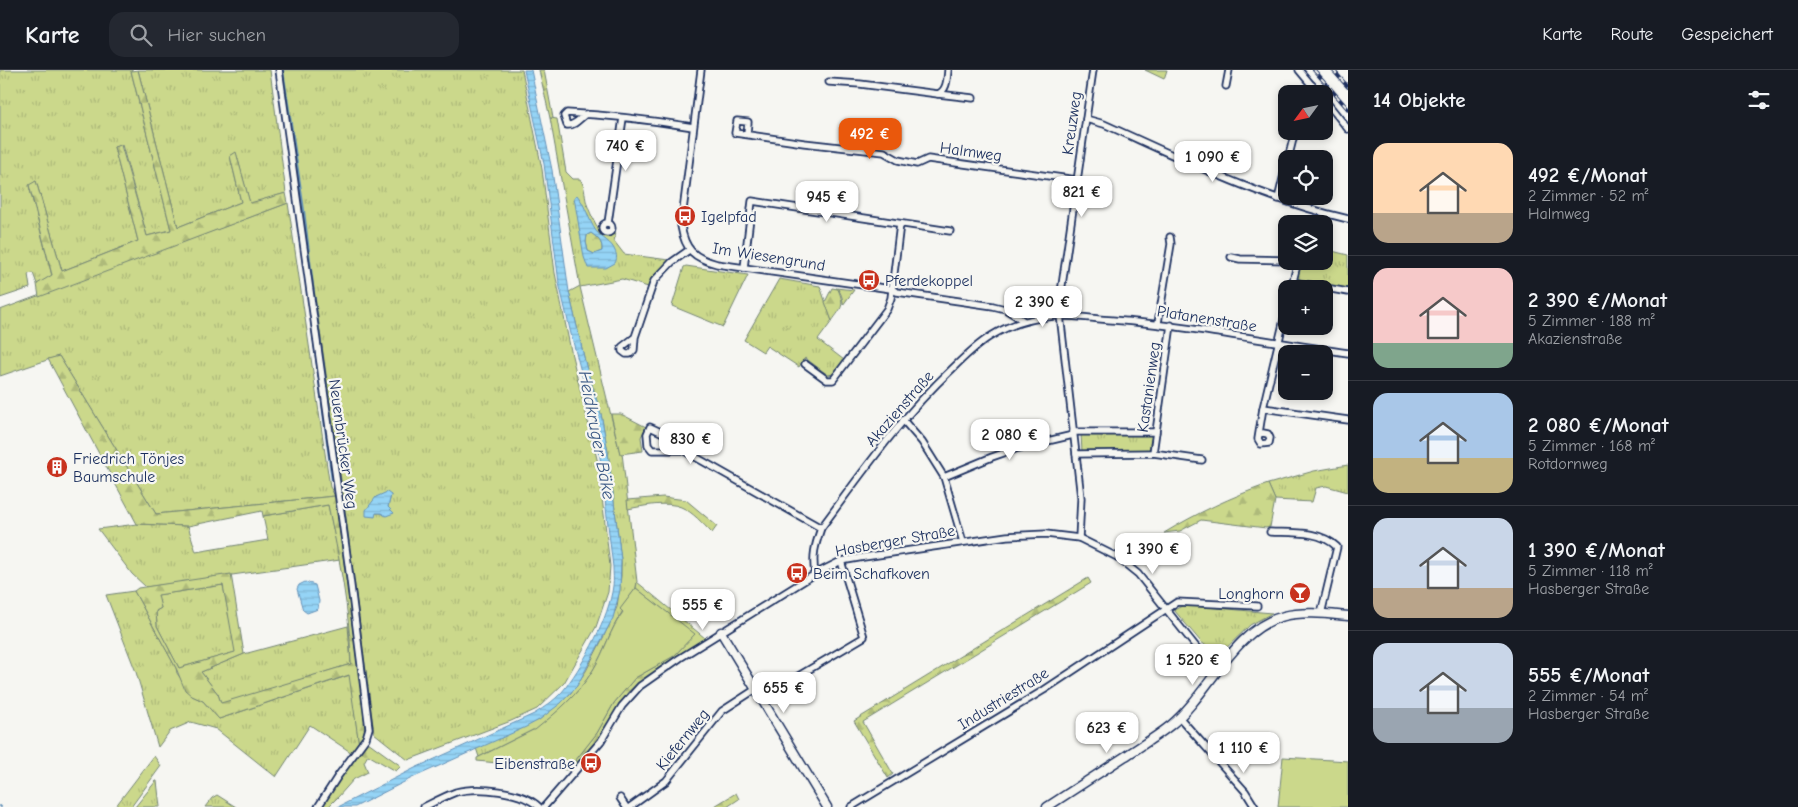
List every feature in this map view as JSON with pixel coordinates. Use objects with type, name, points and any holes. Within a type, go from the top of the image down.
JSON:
[{"type":"street","name":"Neuenbrücker Weg","points":[[279,70],[348,563],[369,728],[366,738],[318,807]]},
{"type":"street","name":"Im Wiesengrund","points":[[701,70],[681,226],[683,236],[690,250],[705,261],[891,289],[897,292],[1005,309],[1024,321]]},
{"type":"street","points":[[938,94],[943,92],[946,87],[948,70]]},
{"type":"street","name":"Kreuzweg","points":[[1079,538],[1081,498],[1059,306],[1093,70]]},
{"type":"street","points":[[1226,86],[1229,70]]},
{"type":"street","points":[[1299,70],[1312,85]]},
{"type":"street","points":[[829,82],[974,98]]},
{"type":"street","points":[[1333,110],[1348,129]]},
{"type":"street","points":[[586,114],[693,127]]},
{"type":"street","points":[[608,223],[623,118]]},
{"type":"street","points":[[1086,120],[1104,124],[1278,199]]},
{"type":"street","name":"Halmweg","points":[[747,134],[884,152],[898,160],[917,164],[928,159],[1077,180]]},
{"type":"street","points":[[744,268],[752,201],[950,231]]},
{"type":"street","points":[[1297,205],[1348,219]]},
{"type":"street","points":[[805,364],[828,380],[833,380],[887,309],[891,298],[900,224]]},
{"type":"street","points":[[1158,323],[1171,244],[1170,237]]},
{"type":"street","points":[[635,337],[654,281],[672,262],[690,250]]},
{"type":"street","points":[[1231,257],[1278,260]]},
{"type":"street","points":[[1333,289],[1348,292]]},
{"type":"street","name":"Akazienstraße","points":[[815,574],[813,558],[815,545],[822,528],[903,420],[972,349],[991,336],[1024,321],[1060,316]]},
{"type":"street","name":"Platanenstraße","points":[[1060,316],[1158,323],[1279,344],[1348,353]]},
{"type":"street","name":"Kastanienweg","points":[[1152,453],[1171,325]]},
{"type":"street","points":[[1260,434],[1263,408],[1281,335]]},
{"type":"street","points":[[1263,408],[1348,420]]},
{"type":"street","points":[[903,420],[922,442],[944,477],[954,507],[962,542]]},
{"type":"street","points":[[683,450],[652,450],[648,445],[647,434],[650,427],[663,432],[683,450],[822,528]]},
{"type":"street","points":[[944,477],[1018,448],[1073,433],[1156,432]]},
{"type":"street","points":[[1076,454],[1152,453],[1202,460]]},
{"type":"street","points":[[1270,532],[1311,534],[1329,539],[1337,546],[1321,614]]},
{"type":"street","name":"Hasberger Straße","points":[[544,807],[602,741],[622,706],[634,691],[656,674],[721,632],[815,574],[841,562],[1023,534],[1046,534],[1079,538],[1108,551],[1125,562],[1148,584],[1197,648],[1221,668]]},
{"type":"street","points":[[761,698],[864,637],[841,562]]},
{"type":"street","points":[[1166,609],[1178,602],[1257,606]]},
{"type":"street","name":"Industriestraße","points":[[851,807],[1044,690],[1166,609]]},
{"type":"street","points":[[1047,807],[1153,738],[1179,717],[1194,703],[1242,641],[1255,629],[1269,621],[1284,616],[1305,613],[1348,616]]},
{"type":"street","points":[[721,632],[827,807]]},
{"type":"street","name":"Kiefernweg","points":[[620,798],[628,807],[666,781],[722,711],[756,689]]},
{"type":"street","points":[[1179,717],[1245,791],[1255,807]]},
{"type":"street","points":[[424,807],[457,792],[473,790],[516,794],[526,797],[539,807]]},
{"type":"green space","points":[[0,70],[132,70],[171,230],[147,236],[122,145],[114,147],[138,241],[62,271],[36,181],[29,186],[52,276],[37,284],[33,273],[28,274],[30,288],[0,298]]},
{"type":"green space","points":[[138,70],[270,70],[286,193],[250,204],[236,153],[230,156],[241,202],[178,227]]},
{"type":"green space","points":[[138,70],[178,227],[241,202],[230,156],[236,152],[250,203],[286,193],[288,203],[39,297],[37,284],[52,275],[29,185],[36,181],[62,271],[138,241],[114,147],[121,145],[147,236],[171,230],[131,71]]},
{"type":"green space","points":[[283,70],[522,70],[542,169],[555,273],[572,356],[598,463],[610,566],[608,592],[596,627],[564,683],[537,709],[511,721],[408,760],[374,733],[343,494]],"holes":[[[391,495],[388,507],[394,513],[376,513],[376,497]]]},
{"type":"green space","points":[[539,70],[544,70],[553,118],[550,118]]},
{"type":"green space","points":[[1145,70],[1167,70],[1164,79]]},
{"type":"green space","points":[[550,118],[557,119],[566,172],[573,179],[580,179],[582,182],[589,210],[602,234],[607,236],[616,233],[614,241],[624,254],[669,260],[651,278],[648,287],[622,279],[580,287],[620,453],[622,453],[637,582],[636,588],[621,609],[623,611],[597,663],[574,695],[535,731],[533,730],[479,757],[476,748],[539,720],[570,694],[586,671],[617,607],[621,576],[621,560],[608,452],[601,414],[586,366],[569,292],[580,286]]},
{"type":"green space","points":[[288,203],[330,487],[335,496],[156,514],[59,356],[0,376],[0,310]]},
{"type":"green space","points":[[591,233],[600,240],[602,245],[602,251],[594,254],[588,251],[586,242],[587,235]]},
{"type":"green space","points":[[1333,251],[1348,255],[1348,290],[1333,287],[1333,280],[1297,280],[1299,270],[1333,270]]},
{"type":"green space","points":[[684,267],[748,275],[723,327],[672,306]]},
{"type":"green space","points":[[779,279],[820,286],[832,321],[818,340],[844,360],[833,374],[828,375],[805,358],[799,367],[767,346],[763,352],[744,340]]},
{"type":"green space","points":[[832,288],[838,289],[842,303],[832,321],[825,302]]},
{"type":"green space","points":[[836,288],[854,290],[843,305],[841,295]]},
{"type":"green space","points":[[59,356],[156,514],[335,496],[365,720],[364,736],[359,745],[349,675],[219,719],[203,701],[185,690],[176,668],[134,591],[138,588],[231,574],[244,654],[201,672],[218,694],[221,703],[351,664],[346,604],[328,505],[263,516],[262,511],[188,526],[137,524],[48,359]],"holes":[[[223,585],[235,652],[179,668],[157,626],[156,611],[161,608],[158,595]]]},
{"type":"green space","points":[[611,414],[621,414],[646,427],[641,437],[643,451],[620,454]]},
{"type":"green space","points":[[1081,434],[1152,435],[1149,450],[1082,453]]},
{"type":"green space","points":[[1348,465],[1348,492],[1326,486],[1316,488],[1312,502],[1275,500],[1268,484],[1314,471]]},
{"type":"green space","points":[[1268,484],[1275,500],[1270,527],[1201,520],[1180,531],[1164,533],[1214,506]]},
{"type":"green space","points":[[663,497],[686,500],[717,526],[712,533],[698,518],[675,505],[655,505],[628,509],[627,500]]},
{"type":"green space","points":[[328,505],[340,560],[146,587],[132,574],[98,529],[137,524],[188,526],[196,552],[268,540],[263,516]]},
{"type":"green space","points":[[1088,578],[1091,583],[863,722],[893,774],[888,778],[854,721]]},
{"type":"green space","points":[[637,582],[705,638],[628,692],[600,736],[575,766],[571,766],[597,733],[614,703],[635,678],[674,656],[694,634],[636,588]]},
{"type":"green space","points":[[223,585],[236,652],[179,668],[157,626],[156,611],[161,608],[157,595]]},
{"type":"green space","points":[[636,588],[695,634],[674,656],[635,678],[614,703],[597,733],[568,770],[477,761],[477,758],[535,730],[574,695],[593,670],[623,612],[620,609]]},
{"type":"green space","points":[[134,591],[177,673],[192,696],[203,701],[219,719],[350,675],[359,745],[352,753],[310,725],[276,777],[216,729],[191,722],[170,731],[158,747],[136,672],[106,595]]},
{"type":"green space","points":[[1184,605],[1272,613],[1250,625],[1219,655],[1201,642],[1174,610]]},
{"type":"green space","points":[[348,626],[351,664],[222,704],[218,694],[201,672],[244,654]]},
{"type":"green space","points":[[368,742],[401,766],[396,771],[368,755],[364,762],[368,772],[354,779],[328,807],[321,807],[359,750]]},
{"type":"green space","points":[[154,756],[161,766],[131,807],[115,807]]},
{"type":"green space","points":[[1283,757],[1348,761],[1348,807],[1278,807]]},
{"type":"green space","points":[[156,781],[160,807],[135,807]]},
{"type":"green space","points":[[736,793],[739,799],[727,807],[713,807]]},
{"type":"green space","points":[[217,795],[236,807],[205,807]]},
{"type":"water","points":[[524,70],[531,70],[552,170],[569,292],[586,366],[601,414],[608,452],[621,560],[620,590],[613,618],[577,686],[561,703],[539,720],[412,778],[355,807],[338,807],[415,768],[534,714],[555,699],[581,665],[595,639],[611,598],[613,567],[597,432],[559,283],[544,164]]},
{"type":"water","points":[[577,195],[596,231],[615,251],[615,263],[606,268],[588,268],[584,257],[574,197]],"holes":[[[591,233],[600,240],[602,245],[602,251],[594,254],[588,251],[586,242],[587,235]]]},
{"type":"water","points":[[387,492],[391,495],[388,507],[394,513],[386,516],[376,513],[375,517],[366,516],[366,510],[376,497]]},
{"type":"water","points":[[305,582],[315,585],[319,601],[318,609],[307,613],[303,610],[297,589],[299,585]]},
{"type":"waterway","points":[[283,70],[304,210],[339,476]]},
{"type":"waterway","points":[[303,258],[332,481]]},
{"type":"railway","points":[[1314,70],[1348,109]]},
{"type":"railway","points":[[1333,70],[1348,87]]},
{"type":"place","name":"Igelpfad","points":[[685,216]]},
{"type":"place","name":"Pferdekoppel","points":[[869,280]]},
{"type":"place","name":"Friedrich Tönjes Baumschule","points":[[57,467]]},
{"type":"place","name":"Beim Schafkoven","points":[[797,573]]},
{"type":"place","name":"Longhorn","points":[[1300,593]]},
{"type":"place","name":"Eibenstraße","points":[[591,763]]},
{"type":"water label","name":"Heidkruger Bäke","points":[[597,435]]}]
